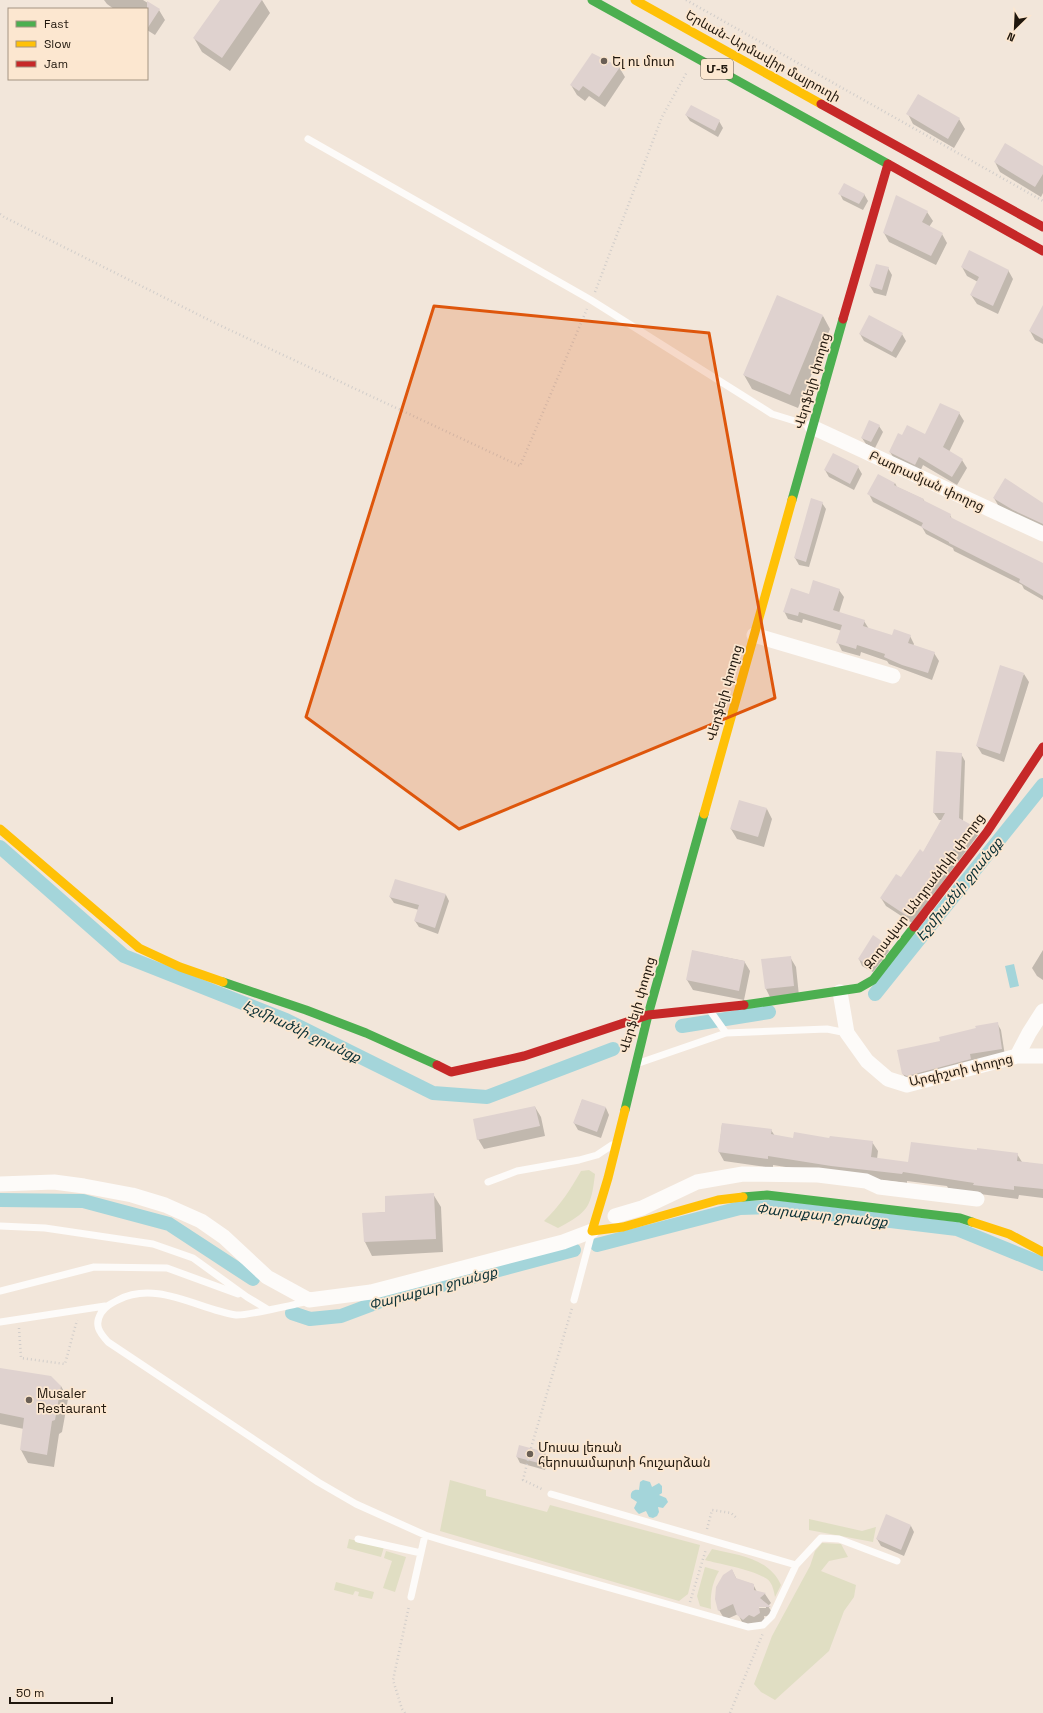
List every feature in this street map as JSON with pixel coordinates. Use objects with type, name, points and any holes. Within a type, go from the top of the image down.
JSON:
[{"type":"main road","name":"Երևան-Արմավիր մայրուղի","points":[[592,0],[695,57],[802,104],[858,124],[1043,227]]},
{"type":"main road","name":"Երևան-Արմավիր մայրուղի","points":[[635,0],[802,104],[843,138],[888,164]]},
{"type":"main road","name":"Մ-5","points":[[888,164],[1043,251]]},
{"type":"main road","name":"Վերֆելի փողոց","points":[[592,1231],[602,1203],[634,1065],[812,427],[888,164]]},
{"type":"main road","name":"Զորավար Անդրանիկի փողոց","points":[[0,829],[139,948],[180,967],[306,1010],[366,1033],[451,1072],[524,1056],[648,1015],[711,1011],[859,988],[873,980],[987,832],[1043,747]]},
{"type":"main road","points":[[592,1231],[632,1225],[718,1200],[767,1195],[960,1218],[1009,1234],[1043,1252]]},
{"type":"street","name":"Բաղրամյան փողոց","points":[[812,427],[1043,534]]},
{"type":"street","points":[[754,635],[893,676]]},
{"type":"street","name":"Արգիշտի փողոց","points":[[840,992],[847,1033],[867,1062],[888,1079],[908,1084],[1017,1056],[1043,1056]]},
{"type":"street","points":[[1017,1056],[1029,1032],[1043,1011]]},
{"type":"street","points":[[615,1216],[642,1208],[697,1182],[743,1174],[818,1175],[866,1181],[880,1187],[977,1199]]},
{"type":"street","points":[[0,1184],[54,1182],[132,1195],[166,1205],[201,1221],[224,1237],[267,1277],[309,1300],[371,1292],[563,1242],[592,1231]]},
{"type":"street","points":[[602,1203],[605,1208],[615,1216],[632,1225]]},
{"type":"lane","points":[[308,139],[591,300],[772,414],[812,427]]},
{"type":"lane","points":[[711,1011],[725,1031]]},
{"type":"lane","points":[[634,1065],[725,1031],[827,1029],[847,1033]]},
{"type":"lane","points":[[488,1182],[517,1171],[591,1157],[597,1155],[616,1142]]},
{"type":"lane","points":[[0,1226],[45,1228],[153,1244],[193,1258],[267,1310]]},
{"type":"lane","points":[[573,1303],[592,1231]]},
{"type":"lane","points":[[0,1291],[94,1266],[167,1268],[248,1297]]},
{"type":"lane","points":[[0,1322],[79,1311],[105,1306],[128,1295],[152,1293],[238,1316],[309,1300]]},
{"type":"lane","points":[[105,1306],[97,1320],[98,1331],[108,1342],[318,1482],[356,1504],[425,1535],[748,1627],[763,1625],[772,1616],[796,1564],[821,1538],[839,1539],[897,1561]]},
{"type":"lane","points":[[551,1494],[796,1564]]},
{"type":"lane","points":[[411,1597],[425,1535]]},
{"type":"lane","points":[[358,1539],[421,1554]]},
{"type":"path","points":[[686,0],[1043,202]]},
{"type":"path","points":[[0,214],[102,268],[217,324],[520,466],[591,300],[662,117],[695,57]]},
{"type":"path","points":[[531,1448],[573,1303]]},
{"type":"path","points":[[19,1319],[21,1358],[65,1364],[79,1311]]},
{"type":"path","points":[[528,1460],[523,1480],[551,1494]]},
{"type":"path","points":[[704,1537],[712,1510],[731,1513],[738,1520]]},
{"type":"path","points":[[688,1610],[704,1553]]},
{"type":"path","points":[[405,1713],[402,1709],[393,1680],[411,1597]]},
{"type":"path","points":[[730,1713],[763,1636],[763,1625]]},
{"type":"highlighted area","points":[[434,306],[709,333],[775,698],[459,829],[306,717]]},
{"type":"shaded area","points":[[589,1170],[595,1174],[592,1195],[582,1213],[558,1228],[544,1221],[564,1198],[581,1171]]},
{"type":"shaded area","points":[[450,1480],[486,1490],[486,1496],[547,1512],[550,1505],[700,1545],[688,1594],[679,1601],[440,1531]]},
{"type":"shaded area","points":[[809,1519],[862,1531],[876,1527],[873,1542],[809,1530]]},
{"type":"shaded area","points":[[349,1539],[384,1547],[381,1557],[347,1548]]},
{"type":"shaded area","points":[[822,1543],[841,1544],[848,1557],[829,1561],[821,1571],[856,1585],[854,1597],[844,1611],[829,1651],[775,1700],[761,1692],[754,1684],[772,1636],[810,1566],[815,1551]]},
{"type":"shaded area","points":[[712,1549],[752,1559],[769,1569],[776,1576],[781,1585],[775,1597],[770,1582],[758,1574],[740,1568],[705,1560]]},
{"type":"shaded area","points":[[386,1551],[406,1557],[395,1592],[383,1588],[392,1561],[384,1558]]},
{"type":"shaded area","points":[[705,1567],[719,1571],[712,1589],[711,1609],[700,1606],[697,1596]]},
{"type":"shaded area","points":[[336,1582],[374,1592],[372,1599],[358,1596],[359,1592],[355,1591],[353,1595],[334,1590]]},
{"type":"water","points":[[1014,964],[1019,986],[1010,988],[1005,966]]},
{"type":"water","points":[[643,1480],[650,1482],[652,1487],[659,1483],[662,1486],[662,1493],[659,1495],[666,1498],[668,1502],[663,1508],[658,1507],[659,1512],[657,1516],[653,1518],[649,1517],[646,1511],[639,1514],[634,1508],[637,1502],[631,1498],[632,1493],[635,1490],[639,1490],[640,1482]]},
{"type":"building","points":[[220,0],[262,0],[222,58],[193,38]]},
{"type":"building","points":[[147,1],[160,9],[148,27],[148,8]]},
{"type":"building","points":[[592,53],[620,67],[599,97],[583,86],[579,91],[570,85]]},
{"type":"building","points":[[918,94],[960,118],[948,139],[906,114]]},
{"type":"building","points":[[691,105],[720,120],[715,131],[685,115]]},
{"type":"building","points":[[1005,143],[1043,166],[1043,174],[1035,187],[994,162]]},
{"type":"building","points":[[844,183],[865,194],[859,204],[838,194]]},
{"type":"building","points":[[896,195],[928,211],[922,222],[943,233],[931,256],[883,233]]},
{"type":"building","points":[[969,250],[1009,270],[993,306],[970,295],[979,277],[961,267]]},
{"type":"building","points":[[876,264],[889,267],[882,290],[869,286]]},
{"type":"building","points":[[777,295],[823,315],[790,395],[743,375]]},
{"type":"building","points":[[1043,305],[1043,339],[1029,331]]},
{"type":"building","points":[[869,315],[903,333],[892,352],[859,334]]},
{"type":"building","points":[[940,403],[960,412],[943,447],[963,459],[952,477],[919,457],[915,465],[889,452],[898,433],[902,435],[907,425],[925,434]]},
{"type":"building","points":[[869,420],[880,425],[871,442],[861,438]]},
{"type":"building","points":[[833,453],[859,466],[850,484],[824,470]]},
{"type":"building","points":[[878,474],[895,483],[894,485],[951,514],[950,517],[1043,563],[1043,596],[1019,582],[1020,579],[949,543],[921,527],[923,523],[867,494]]},
{"type":"building","points":[[1005,478],[1043,503],[1043,524],[1013,510],[993,498]]},
{"type":"building","points":[[811,498],[823,502],[806,562],[794,558]]},
{"type":"building","points":[[813,580],[840,589],[833,610],[865,620],[863,626],[892,635],[894,629],[911,635],[908,643],[935,652],[928,673],[902,665],[884,657],[885,654],[857,645],[856,649],[836,643],[842,625],[799,612],[798,616],[783,612],[791,588],[809,594]]},
{"type":"building","points":[[1000,665],[1024,673],[1000,754],[976,746]]},
{"type":"building","points":[[936,751],[962,753],[959,818],[975,827],[963,844],[959,841],[929,887],[907,916],[880,898],[896,874],[901,877],[920,849],[923,852],[945,813],[933,813]]},
{"type":"building","points":[[739,800],[767,808],[758,837],[730,829]]},
{"type":"building","points":[[395,879],[446,894],[435,928],[414,921],[419,905],[389,897]]},
{"type":"building","points":[[873,935],[886,944],[869,966],[858,959]]},
{"type":"building","points":[[692,950],[745,961],[739,991],[686,980]]},
{"type":"building","points":[[791,956],[794,986],[765,989],[761,959]]},
{"type":"building","points":[[998,1022],[1002,1049],[970,1054],[971,1059],[907,1076],[902,1074],[897,1050],[940,1041],[939,1037],[976,1028],[975,1026]]},
{"type":"building","points":[[582,1099],[606,1107],[597,1132],[573,1123]]},
{"type":"building","points":[[535,1106],[540,1126],[477,1140],[473,1119]]},
{"type":"building","points":[[722,1123],[772,1129],[771,1134],[793,1138],[794,1132],[829,1138],[830,1136],[873,1141],[871,1157],[908,1162],[911,1142],[977,1150],[977,1148],[1018,1153],[1017,1161],[1043,1164],[1043,1189],[1014,1186],[1014,1190],[973,1185],[974,1183],[903,1172],[902,1174],[831,1166],[768,1156],[768,1159],[718,1152]]},
{"type":"building","points":[[434,1193],[436,1239],[364,1242],[362,1213],[385,1212],[385,1196]]},
{"type":"building","name":"Musaler Restaurant","points":[[0,1368],[51,1376],[61,1386],[55,1420],[52,1421],[47,1455],[20,1450],[24,1418],[0,1413]]},
{"type":"building","name":"Մուսա լեռան հերոսամարտի հուշարձան","points":[[519,1445],[545,1452],[542,1464],[516,1457]]},
{"type":"building","points":[[886,1514],[911,1525],[901,1550],[876,1539]]},
{"type":"building","points":[[732,1569],[736,1578],[754,1584],[754,1590],[766,1593],[760,1598],[771,1607],[759,1607],[760,1613],[754,1617],[749,1615],[743,1620],[737,1615],[733,1604],[718,1611],[715,1599],[716,1587],[723,1575]]},
{"type":"waterway","name":"Էջմիածնի ջրանցք","points":[[875,994],[1043,785]]},
{"type":"waterway","name":"Էջմիածնի ջրանցք","points":[[0,847],[124,956],[286,1020],[433,1093],[487,1097],[613,1049]]},
{"type":"waterway","name":"Էջմիածնի ջրանցք","points":[[682,1026],[769,1012]]},
{"type":"waterway","name":"Փարաքար ջրանցք","points":[[0,1200],[83,1201],[169,1224],[253,1279]]},
{"type":"waterway","name":"Փարաքար ջրանցք","points":[[597,1245],[740,1208],[774,1207],[957,1229],[1043,1264]]},
{"type":"waterway","name":"Փարաքար ջրանցք","points":[[292,1313],[310,1319],[341,1316],[381,1301],[574,1250]]},
{"type":"traffic: fast","points":[[592,0],[888,164]]},
{"type":"traffic: fast","points":[[792,500],[843,319]]},
{"type":"traffic: fast","points":[[625,1110],[648,1015],[704,814]]},
{"type":"traffic: fast","points":[[744,1005],[859,988],[873,980],[914,927]]},
{"type":"traffic: fast","points":[[223,982],[306,1010],[366,1033],[437,1065]]},
{"type":"traffic: fast","points":[[743,1197],[767,1195],[960,1218],[972,1222]]},
{"type":"traffic: slow","points":[[635,0],[821,104]]},
{"type":"traffic: slow","points":[[704,814],[792,500]]},
{"type":"traffic: slow","points":[[0,829],[139,948],[180,967],[223,982]]},
{"type":"traffic: slow","points":[[625,1110],[608,1178],[592,1231],[623,1227],[718,1200],[743,1197]]},
{"type":"traffic: slow","points":[[972,1222],[1009,1234],[1043,1252]]},
{"type":"traffic: jam","points":[[821,104],[1043,227]]},
{"type":"traffic: jam","points":[[843,319],[888,164]]},
{"type":"traffic: jam","points":[[888,164],[1043,251]]},
{"type":"traffic: jam","points":[[914,927],[987,832],[1043,747]]},
{"type":"traffic: jam","points":[[437,1065],[451,1072],[524,1056],[648,1015],[744,1005]]},
{"type":"place","name":"Ել ու մուտ","points":[[604,61]]},
{"type":"place","name":"Musaler Restaurant","points":[[29,1400]]},
{"type":"place","name":"Մուսա լեռան հերոսամարտի հուշարձան","points":[[530,1454]]}]
